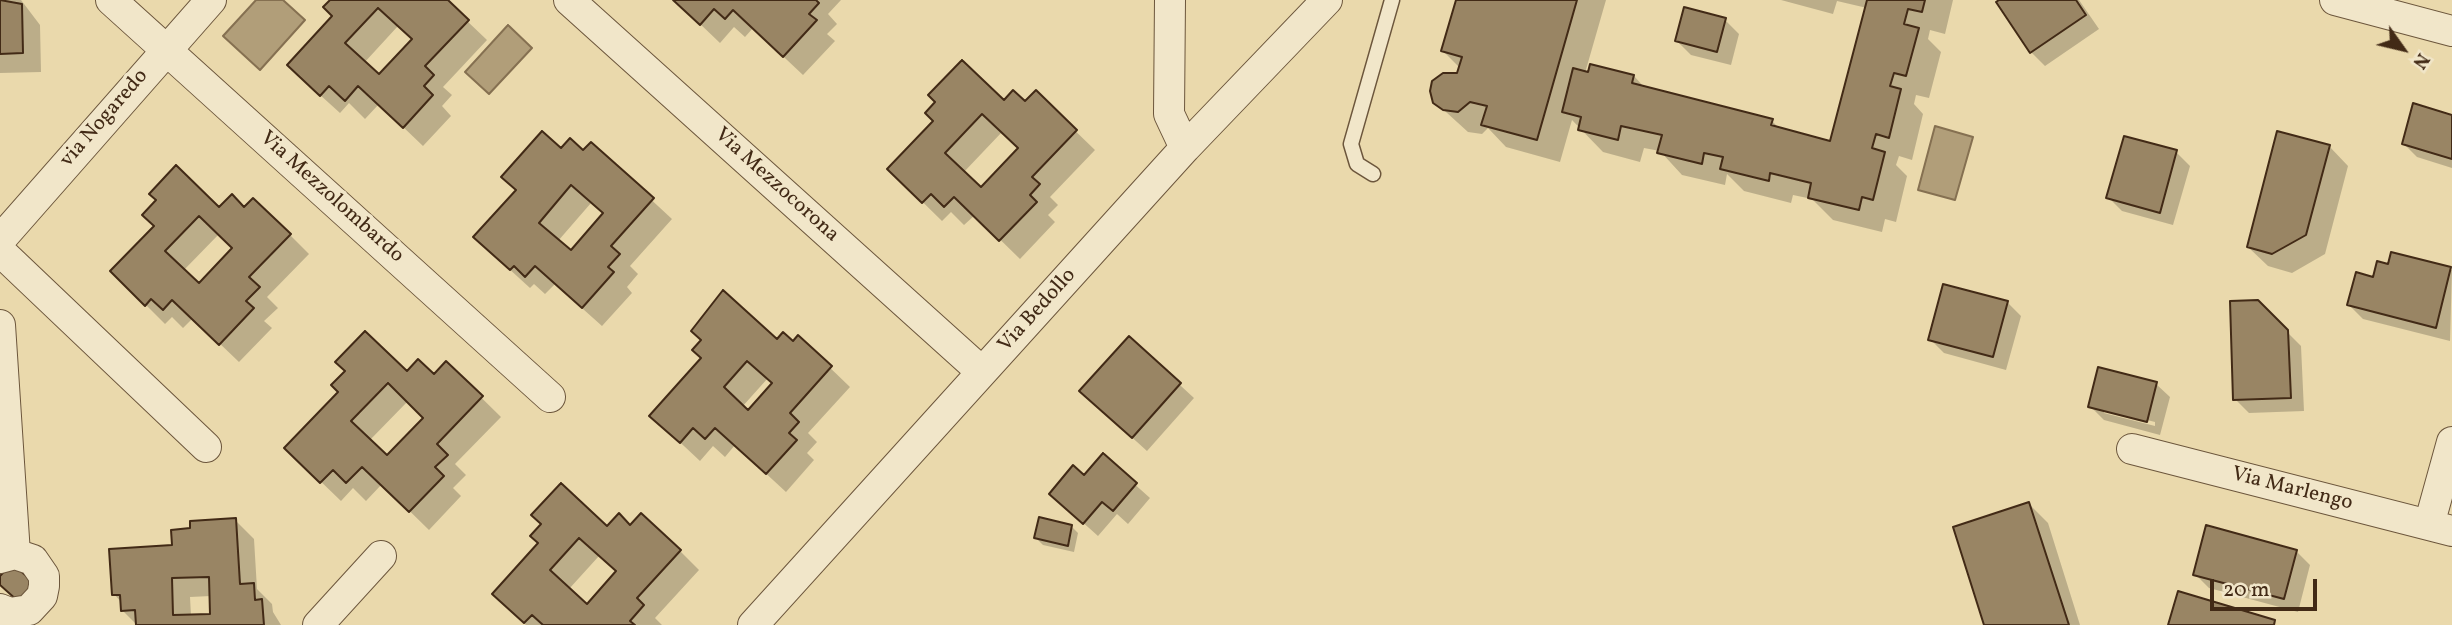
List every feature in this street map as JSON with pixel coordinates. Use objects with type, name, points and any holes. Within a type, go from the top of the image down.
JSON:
[{"type":"street","name":"Via Mezzolombardo","points":[[111,0],[550,397]]},
{"type":"street","name":"via Nogaredo","points":[[0,240],[211,0]]},
{"type":"street","name":"Via Mezzocorona","points":[[569,0],[982,372]]},
{"type":"street","points":[[1170,0],[1168,114],[1185,148]]},
{"type":"street","name":"Via Bedollo","points":[[753,625],[1185,148],[1328,0]]},
{"type":"street","points":[[2335,0],[2452,31]]},
{"type":"street","points":[[0,251],[206,447]]},
{"type":"street","points":[[0,325],[8,556],[33,560],[44,576],[42,596],[29,610],[13,616]]},
{"type":"street","points":[[2440,528],[2452,442]]},
{"type":"street","name":"Via Marlengo","points":[[2132,449],[2440,528]]},
{"type":"street","points":[[318,625],[381,556]]},
{"type":"lane","points":[[1373,174],[1357,164],[1351,144],[1392,0]]},
{"type":"shaded area","points":[[256,0],[283,0],[305,20],[260,70],[223,36]]},
{"type":"shaded area","points":[[508,25],[532,48],[489,94],[465,72]]},
{"type":"shaded area","points":[[1935,126],[1973,137],[1955,200],[1918,190]]},
{"type":"building","points":[[0,0],[22,4],[23,53],[0,54]]},
{"type":"building","points":[[330,0],[448,0],[469,20],[425,66],[434,75],[424,86],[433,95],[403,128],[358,86],[345,101],[329,86],[320,96],[287,65],[332,16],[323,7]],"holes":[[[378,8],[412,39],[379,74],[345,43]]]},
{"type":"building","points":[[673,0],[816,0],[819,3],[809,14],[817,20],[783,57],[733,10],[725,19],[714,9],[700,25]]},
{"type":"building","points":[[1456,0],[1577,0],[1537,140],[1481,125],[1487,106],[1470,102],[1458,112],[1443,110],[1433,103],[1430,91],[1432,81],[1443,73],[1457,73],[1462,57],[1441,51]]},
{"type":"building","points":[[1867,0],[1925,0],[1922,12],[1908,9],[1904,24],[1919,28],[1906,76],[1894,73],[1890,86],[1901,89],[1889,138],[1876,134],[1872,148],[1885,152],[1873,200],[1862,197],[1859,210],[1808,198],[1811,183],[1770,173],[1769,181],[1720,169],[1723,157],[1704,153],[1702,164],[1657,153],[1662,135],[1621,126],[1618,140],[1578,130],[1581,117],[1562,112],[1573,68],[1588,72],[1590,64],[1634,75],[1632,83],[1773,119],[1771,125],[1830,141]]},
{"type":"building","points":[[2076,0],[2086,15],[2030,53],[1996,2]]},
{"type":"building","points":[[1684,7],[1726,18],[1717,52],[1675,41]]},
{"type":"building","points":[[962,60],[1004,100],[1013,90],[1025,101],[1036,90],[1077,130],[1032,177],[1040,184],[1030,195],[1037,202],[999,241],[954,197],[944,207],[931,194],[922,203],[887,169],[933,121],[925,113],[935,102],[928,95]],"holes":[[[982,114],[1018,148],[981,187],[945,153]]]},
{"type":"building","points":[[2413,103],[2452,115],[2452,159],[2402,144]]},
{"type":"building","points":[[542,131],[561,148],[570,138],[583,150],[591,142],[654,198],[611,246],[620,254],[608,267],[614,272],[582,308],[535,266],[525,277],[514,266],[510,270],[473,237],[516,190],[501,177]],"holes":[[[571,185],[603,213],[571,250],[539,223]]]},
{"type":"building","points":[[2277,131],[2330,145],[2306,235],[2272,254],[2247,247]]},
{"type":"building","points":[[2124,136],[2177,150],[2160,213],[2106,198]]},
{"type":"building","points":[[176,165],[219,207],[232,194],[244,207],[253,198],[291,234],[249,277],[260,287],[246,301],[254,308],[219,345],[172,300],[163,310],[151,299],[145,306],[110,271],[154,226],[142,215],[156,200],[149,194]],"holes":[[[199,216],[232,248],[199,283],[165,251]]]},
{"type":"building","points":[[2391,252],[2451,267],[2436,328],[2347,305],[2356,272],[2373,277],[2377,261],[2388,264]]},
{"type":"building","points":[[1943,284],[2008,301],[1993,357],[1928,340]]},
{"type":"building","points":[[723,290],[777,339],[783,332],[793,341],[798,335],[832,366],[790,413],[799,422],[789,433],[797,440],[766,474],[715,428],[705,439],[693,428],[680,443],[649,416],[701,358],[692,350],[701,340],[691,331]],"holes":[[[747,361],[772,383],[748,410],[724,387]]]},
{"type":"building","points":[[2258,300],[2288,330],[2291,398],[2233,400],[2230,301]]},
{"type":"building","points":[[365,331],[407,371],[418,359],[434,374],[446,361],[483,396],[437,444],[448,455],[435,467],[444,476],[409,512],[362,467],[346,483],[333,470],[320,483],[284,448],[338,392],[331,385],[345,371],[335,362]],"holes":[[[388,383],[423,418],[387,455],[351,421]]]},
{"type":"building","points":[[1129,336],[1181,383],[1132,438],[1079,391]]},
{"type":"building","points":[[2098,367],[2157,382],[2147,422],[2088,407]]},
{"type":"building","points":[[1103,453],[1137,483],[1113,511],[1102,502],[1083,524],[1049,494],[1073,465],[1084,475]]},
{"type":"building","points":[[561,483],[607,526],[619,513],[630,525],[641,513],[681,550],[637,598],[644,605],[630,621],[635,625],[543,625],[532,615],[524,623],[492,594],[538,543],[530,536],[541,524],[531,515]],"holes":[[[579,538],[616,571],[587,604],[550,570]]]},
{"type":"building","points":[[2029,502],[2069,625],[1984,625],[1953,527]]},
{"type":"building","points":[[1039,517],[1072,525],[1068,546],[1034,538]]},
{"type":"building","points":[[236,518],[240,584],[254,583],[255,600],[262,599],[264,625],[136,625],[135,610],[121,611],[120,595],[112,595],[109,549],[172,545],[171,530],[190,528],[190,521]],"holes":[[[209,577],[210,614],[173,615],[172,578]]]},
{"type":"building","points":[[2206,525],[2297,550],[2284,599],[2193,575]]},
{"type":"building","points":[[12,563],[35,584],[19,602],[0,585],[0,576]]},
{"type":"building","points":[[2178,591],[2275,620],[2274,625],[2168,625]]}]
